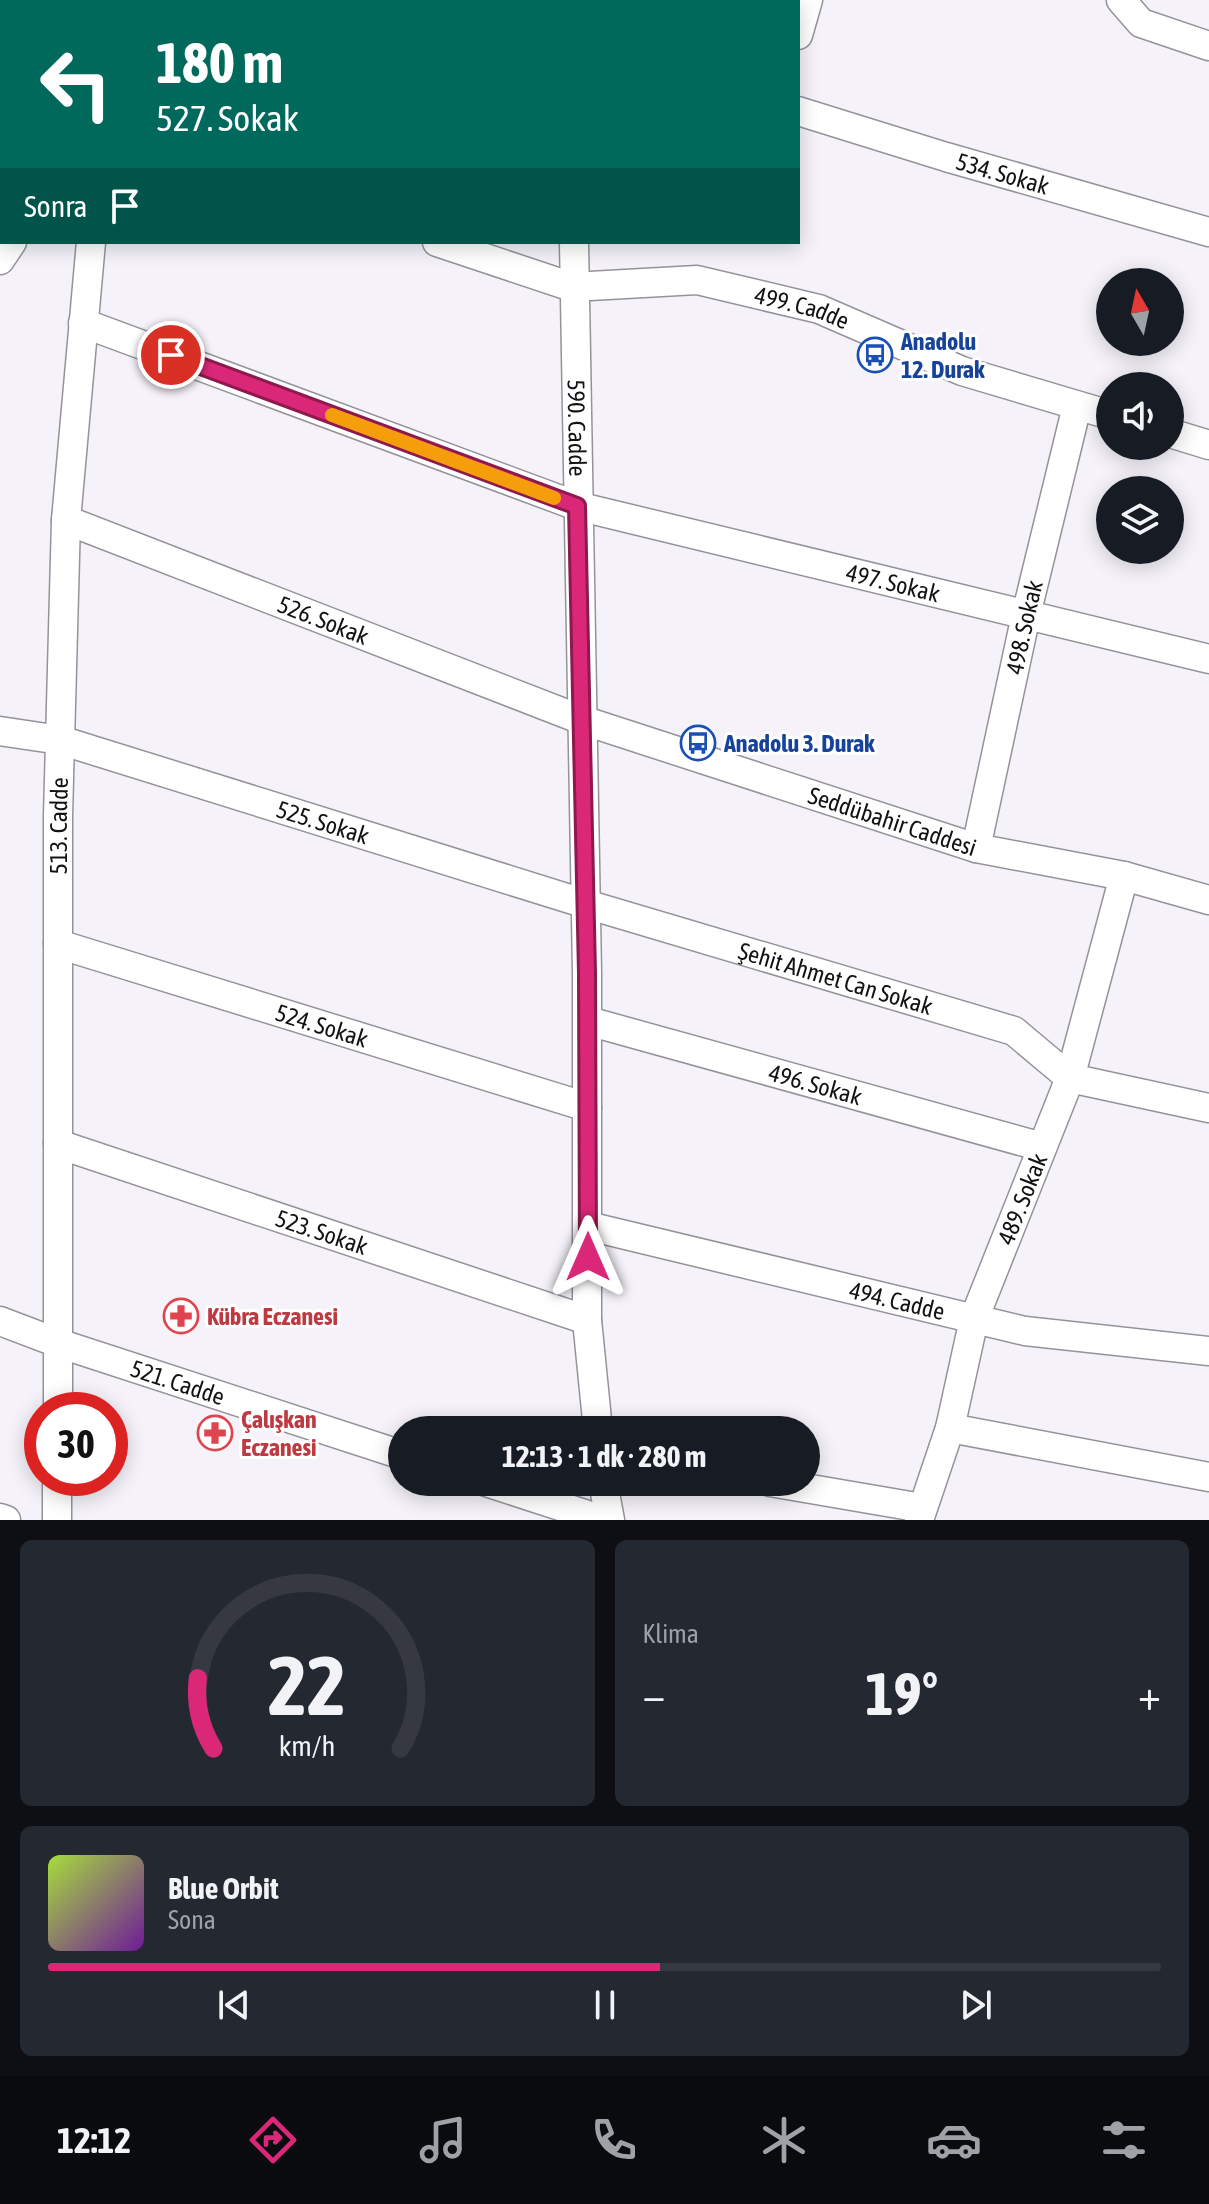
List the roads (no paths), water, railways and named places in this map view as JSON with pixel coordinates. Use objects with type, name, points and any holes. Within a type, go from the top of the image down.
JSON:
[{"type":"street","points":[[800,28],[808,0]]},
{"type":"street","points":[[1121,0],[1141,23],[1209,46]]},
{"type":"street","name":"534. Sokak","points":[[800,112],[1209,232]]},
{"type":"street","name":"513. Cadde","points":[[58,1392],[58,944],[66,520],[91,244]]},
{"type":"street","points":[[443,244],[572,287]]},
{"type":"street","name":"590. Cadde","points":[[574,244],[572,287],[588,1021],[587,1320],[597,1416]]},
{"type":"street","name":"499. Cadde","points":[[572,287],[697,280],[819,309],[962,371],[1096,411]]},
{"type":"street","name":"497. Sokak","points":[[83,323],[577,506],[1209,659]]},
{"type":"street","name":"498. Sokak","points":[[976,848],[1026,615],[1077,406]]},
{"type":"street","points":[[1184,437],[1209,443]]},
{"type":"street","name":"526. Sokak","points":[[66,520],[582,720]]},
{"type":"street","name":"Seddübahir Caddesi","points":[[582,720],[976,848],[1124,876],[1209,900]]},
{"type":"street","name":"525. Sokak","points":[[0,731],[60,740],[586,904]]},
{"type":"street","name":"489. Sokak","points":[[921,1514],[950,1428],[974,1319],[1070,1078],[1124,876]]},
{"type":"street","name":"Şehit Ahmet Can Sokak","points":[[586,904],[1014,1031],[1070,1078]]},
{"type":"street","name":"524. Sokak","points":[[58,944],[587,1107]]},
{"type":"street","name":"496. Sokak","points":[[588,1021],[1042,1147]]},
{"type":"street","points":[[1070,1078],[1209,1108]]},
{"type":"street","name":"523. Sokak","points":[[58,1144],[587,1320]]},
{"type":"street","name":"494. Cadde","points":[[588,1226],[1025,1331],[1209,1351]]},
{"type":"street","name":"521. Cadde","points":[[0,1321],[58,1343],[388,1450]]},
{"type":"street","points":[[950,1428],[1209,1477]]},
{"type":"street","points":[[820,1493],[921,1514]]},
{"type":"street","points":[[57,1496],[57,1520]]},
{"type":"street","points":[[529,1496],[603,1520]]},
{"type":"street","points":[[606,1496],[610,1520]]},
{"type":"street","points":[[0,1518],[6,1520]]},
{"type":"place","name":"Anadolu 12. Durak","points":[[875,355]]},
{"type":"place","name":"Anadolu 3. Durak","points":[[698,743]]},
{"type":"place","name":"Kübra Eczanesi","points":[[181,1316]]},
{"type":"place","name":"Çalışkan Eczanesi","points":[[215,1433]]}]
